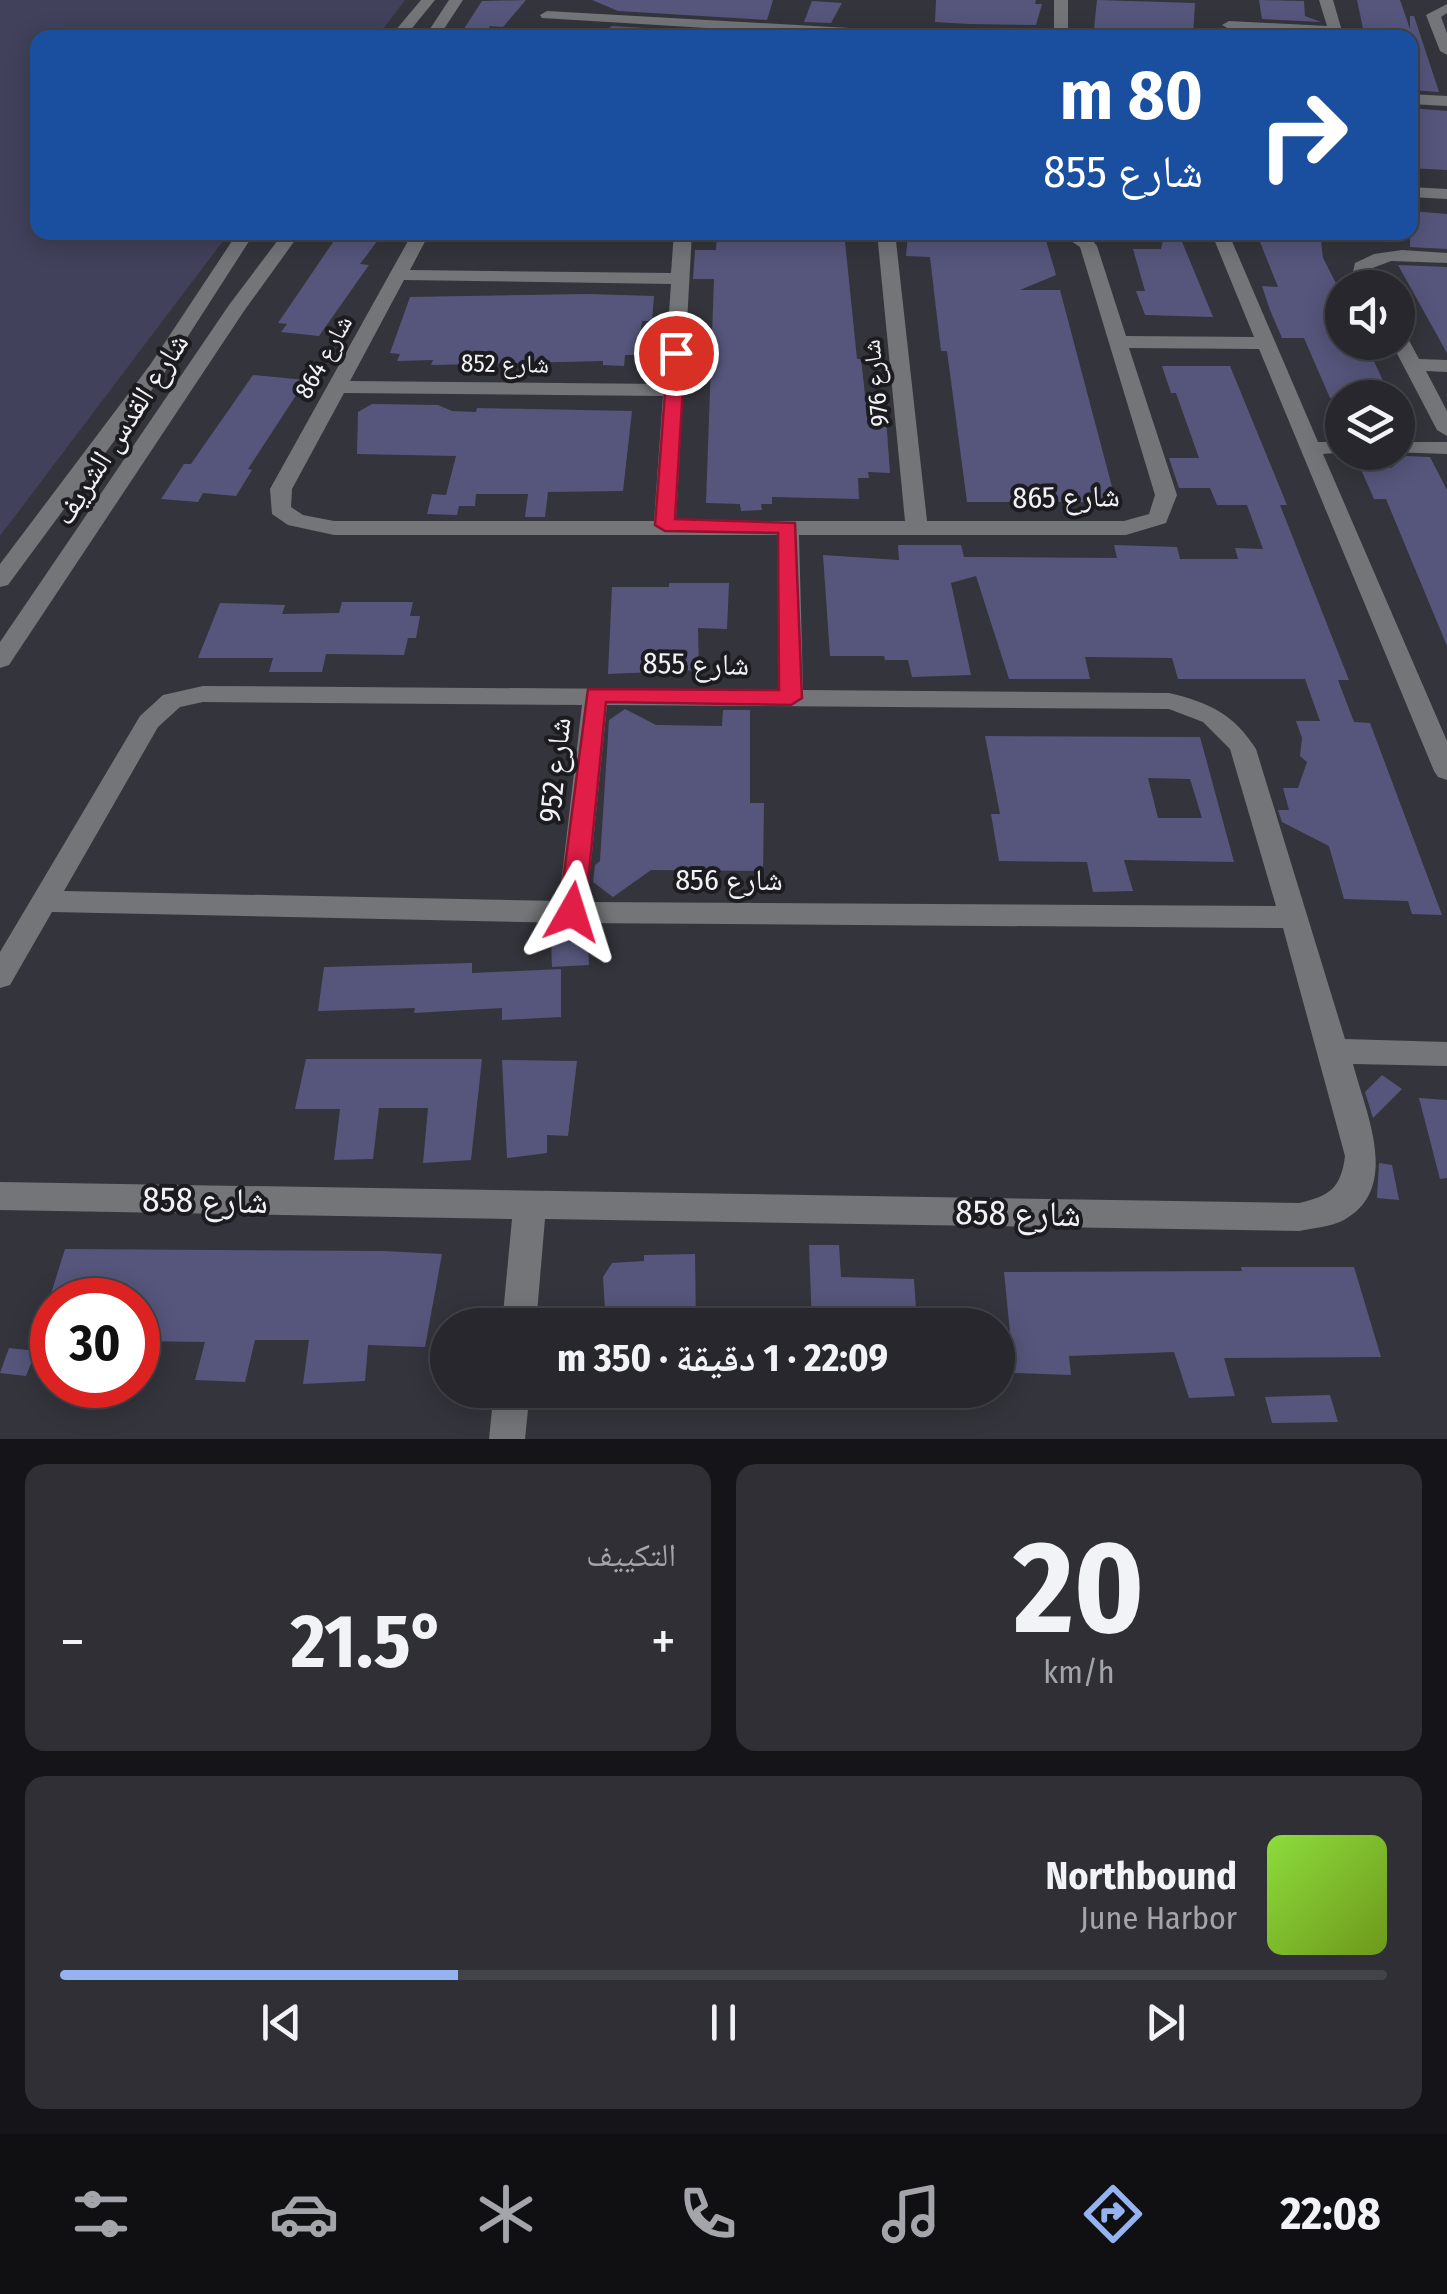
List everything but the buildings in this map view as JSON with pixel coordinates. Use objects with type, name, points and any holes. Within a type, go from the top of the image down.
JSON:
[{"type":"street","points":[[436,30],[456,0]]},
{"type":"street","points":[[556,0],[544,21],[762,30]]},
{"type":"street","points":[[1061,0],[1061,30]]},
{"type":"street","points":[[1326,0],[1335,30]]},
{"type":"street","points":[[403,30],[427,1]]},
{"type":"street","points":[[418,30],[427,1]]},
{"type":"street","points":[[1447,8],[1433,14],[1447,51]]},
{"type":"street","points":[[1229,25],[1288,30]]},
{"type":"street","points":[[1418,99],[1447,101]]},
{"type":"street","name":"شارع القدس الشريف","points":[[0,580],[158,368],[242,240]]},
{"type":"street","name":"شارع القدس الشريف","points":[[0,660],[236,309],[287,240]]},
{"type":"street","name":"شارع 864","points":[[280,509],[280,489],[418,240]]},
{"type":"street","points":[[665,525],[682,240]]},
{"type":"street","name":"شارع 976","points":[[887,240],[917,528]]},
{"type":"street","name":"شارع 865","points":[[280,509],[296,520],[334,528],[1126,528],[1158,518],[1166,495],[1088,246],[1082,240]]},
{"type":"street","points":[[1222,240],[1447,771]]},
{"type":"street","points":[[1361,270],[1369,261],[1398,256],[1447,258]]},
{"type":"street","points":[[398,275],[680,279]]},
{"type":"street","points":[[1119,342],[1267,343]]},
{"type":"street","points":[[1412,360],[1447,430]]},
{"type":"street","points":[[1415,365],[1447,366]]},
{"type":"street","name":"شارع 852","points":[[335,387],[674,390]]},
{"type":"street","points":[[1311,448],[1325,448]]},
{"type":"street","points":[[1415,448],[1447,448]]},
{"type":"street","points":[[788,527],[791,698]]},
{"type":"street","name":"شارع 855","points":[[43,901],[148,722],[172,701],[204,694],[1169,701],[1196,706],[1217,717]]},
{"type":"street","name":"شارع 952","points":[[572,912],[596,694]]},
{"type":"street","name":"شارع 858","points":[[0,1196],[1298,1217],[1335,1209],[1357,1186],[1361,1156],[1334,1051],[1243,749],[1217,717]]},
{"type":"street","points":[[0,977],[43,901]]},
{"type":"street","name":"شارع 856","points":[[43,901],[572,912],[1294,917]]},
{"type":"street","points":[[1334,1051],[1447,1054]]},
{"type":"street","points":[[520,1308],[530,1207]]},
{"type":"street","points":[[507,1439],[510,1408]]},
{"type":"shaded area","points":[[0,0],[405,0],[382,30],[30,30],[30,240],[224,240],[0,536]]},
{"type":"route","points":[[572,912],[596,694],[791,698],[788,527],[665,525],[676,353]]}]
